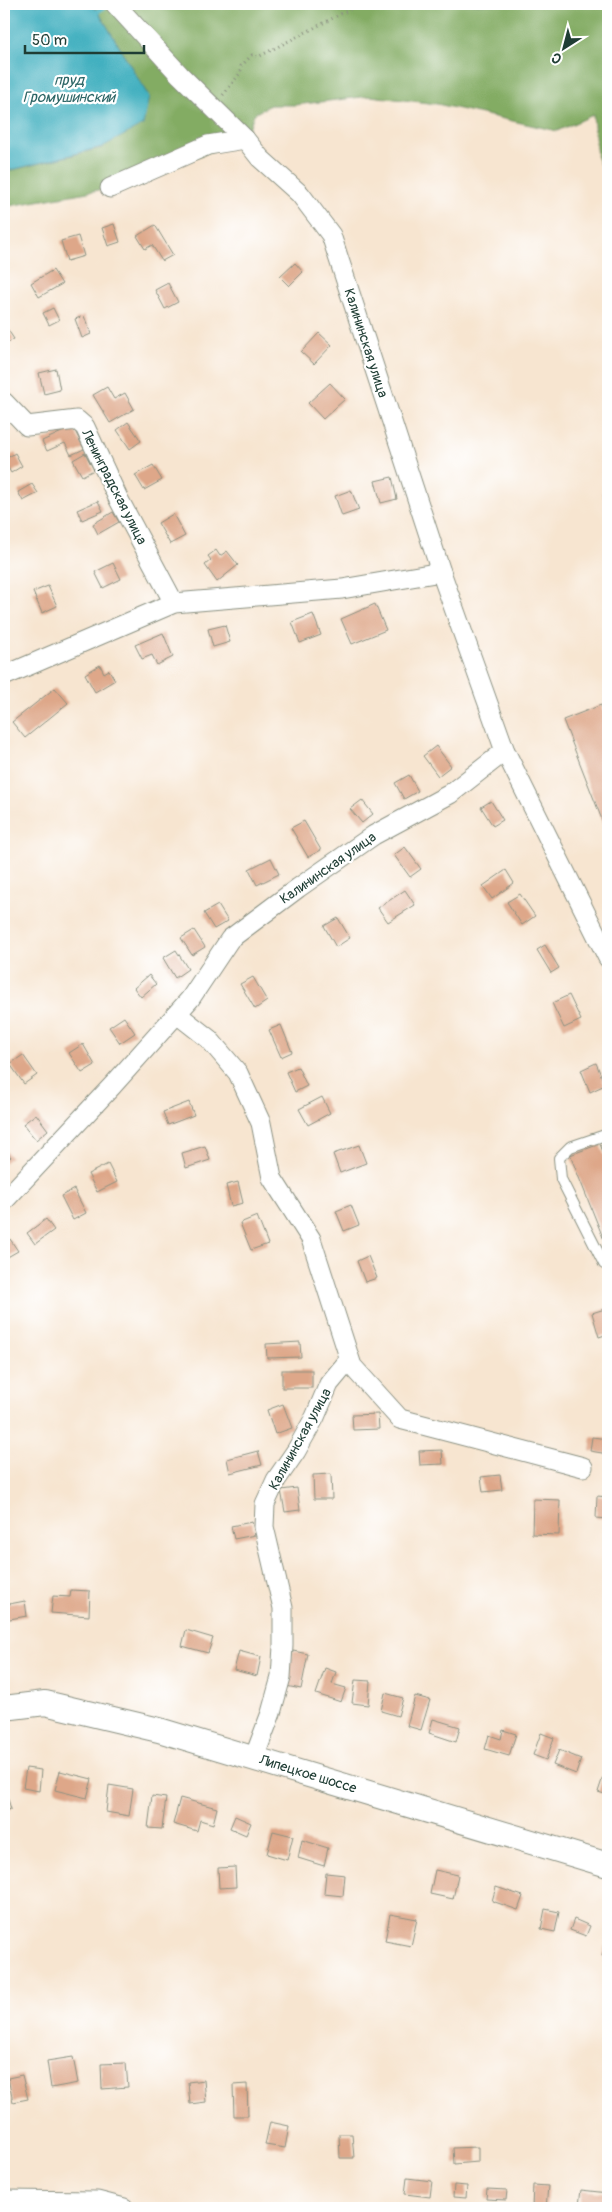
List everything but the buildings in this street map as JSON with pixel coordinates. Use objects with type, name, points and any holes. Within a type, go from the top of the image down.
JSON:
[{"type":"street","name":"Калининская улица","points":[[115,4],[180,75],[245,139],[260,158],[300,194],[330,236],[441,572],[505,751],[608,958]]},
{"type":"street","points":[[110,188],[208,145],[245,139]]},
{"type":"street","name":"Ленинградская улица","points":[[4,402],[27,426],[77,420],[85,427],[118,498],[174,603]]},
{"type":"street","points":[[4,676],[174,603],[342,589],[441,572]]},
{"type":"street","name":"Калининская улица","points":[[4,1201],[113,1085],[190,999],[230,939],[374,834],[450,794],[505,751]]},
{"type":"street","points":[[176,1014],[209,1039],[238,1072],[261,1123],[272,1178],[312,1238],[352,1366],[400,1419],[583,1466]]},
{"type":"street","name":"Калининская улица","points":[[254,1758],[271,1714],[281,1677],[283,1646],[283,1608],[264,1527],[265,1504],[276,1480],[296,1451],[315,1417],[330,1384],[349,1360]]},
{"type":"street","name":"Липецкое шоссе","points":[[4,1708],[45,1703],[159,1730],[608,1865]]},
{"type":"street","points":[[4,2200],[97,2201],[124,2208]]},
{"type":"lane","points":[[608,1134],[570,1147],[559,1158],[561,1179],[604,1264],[608,1266]]},
{"type":"path","points":[[214,107],[241,72],[241,66],[252,55],[258,57],[360,4]]},
{"type":"green space","points":[[90,4],[608,4],[608,181],[597,158],[593,115],[557,131],[437,104],[370,96],[295,105],[270,105],[254,114],[245,139],[110,188],[4,207],[4,172],[102,148],[149,97],[98,11]]},
{"type":"water","name":"пруд Громушинский","points":[[4,4],[90,4],[98,11],[149,97],[143,125],[102,147],[4,172]]},
{"type":"waterway","points":[[98,11],[109,4]]}]
